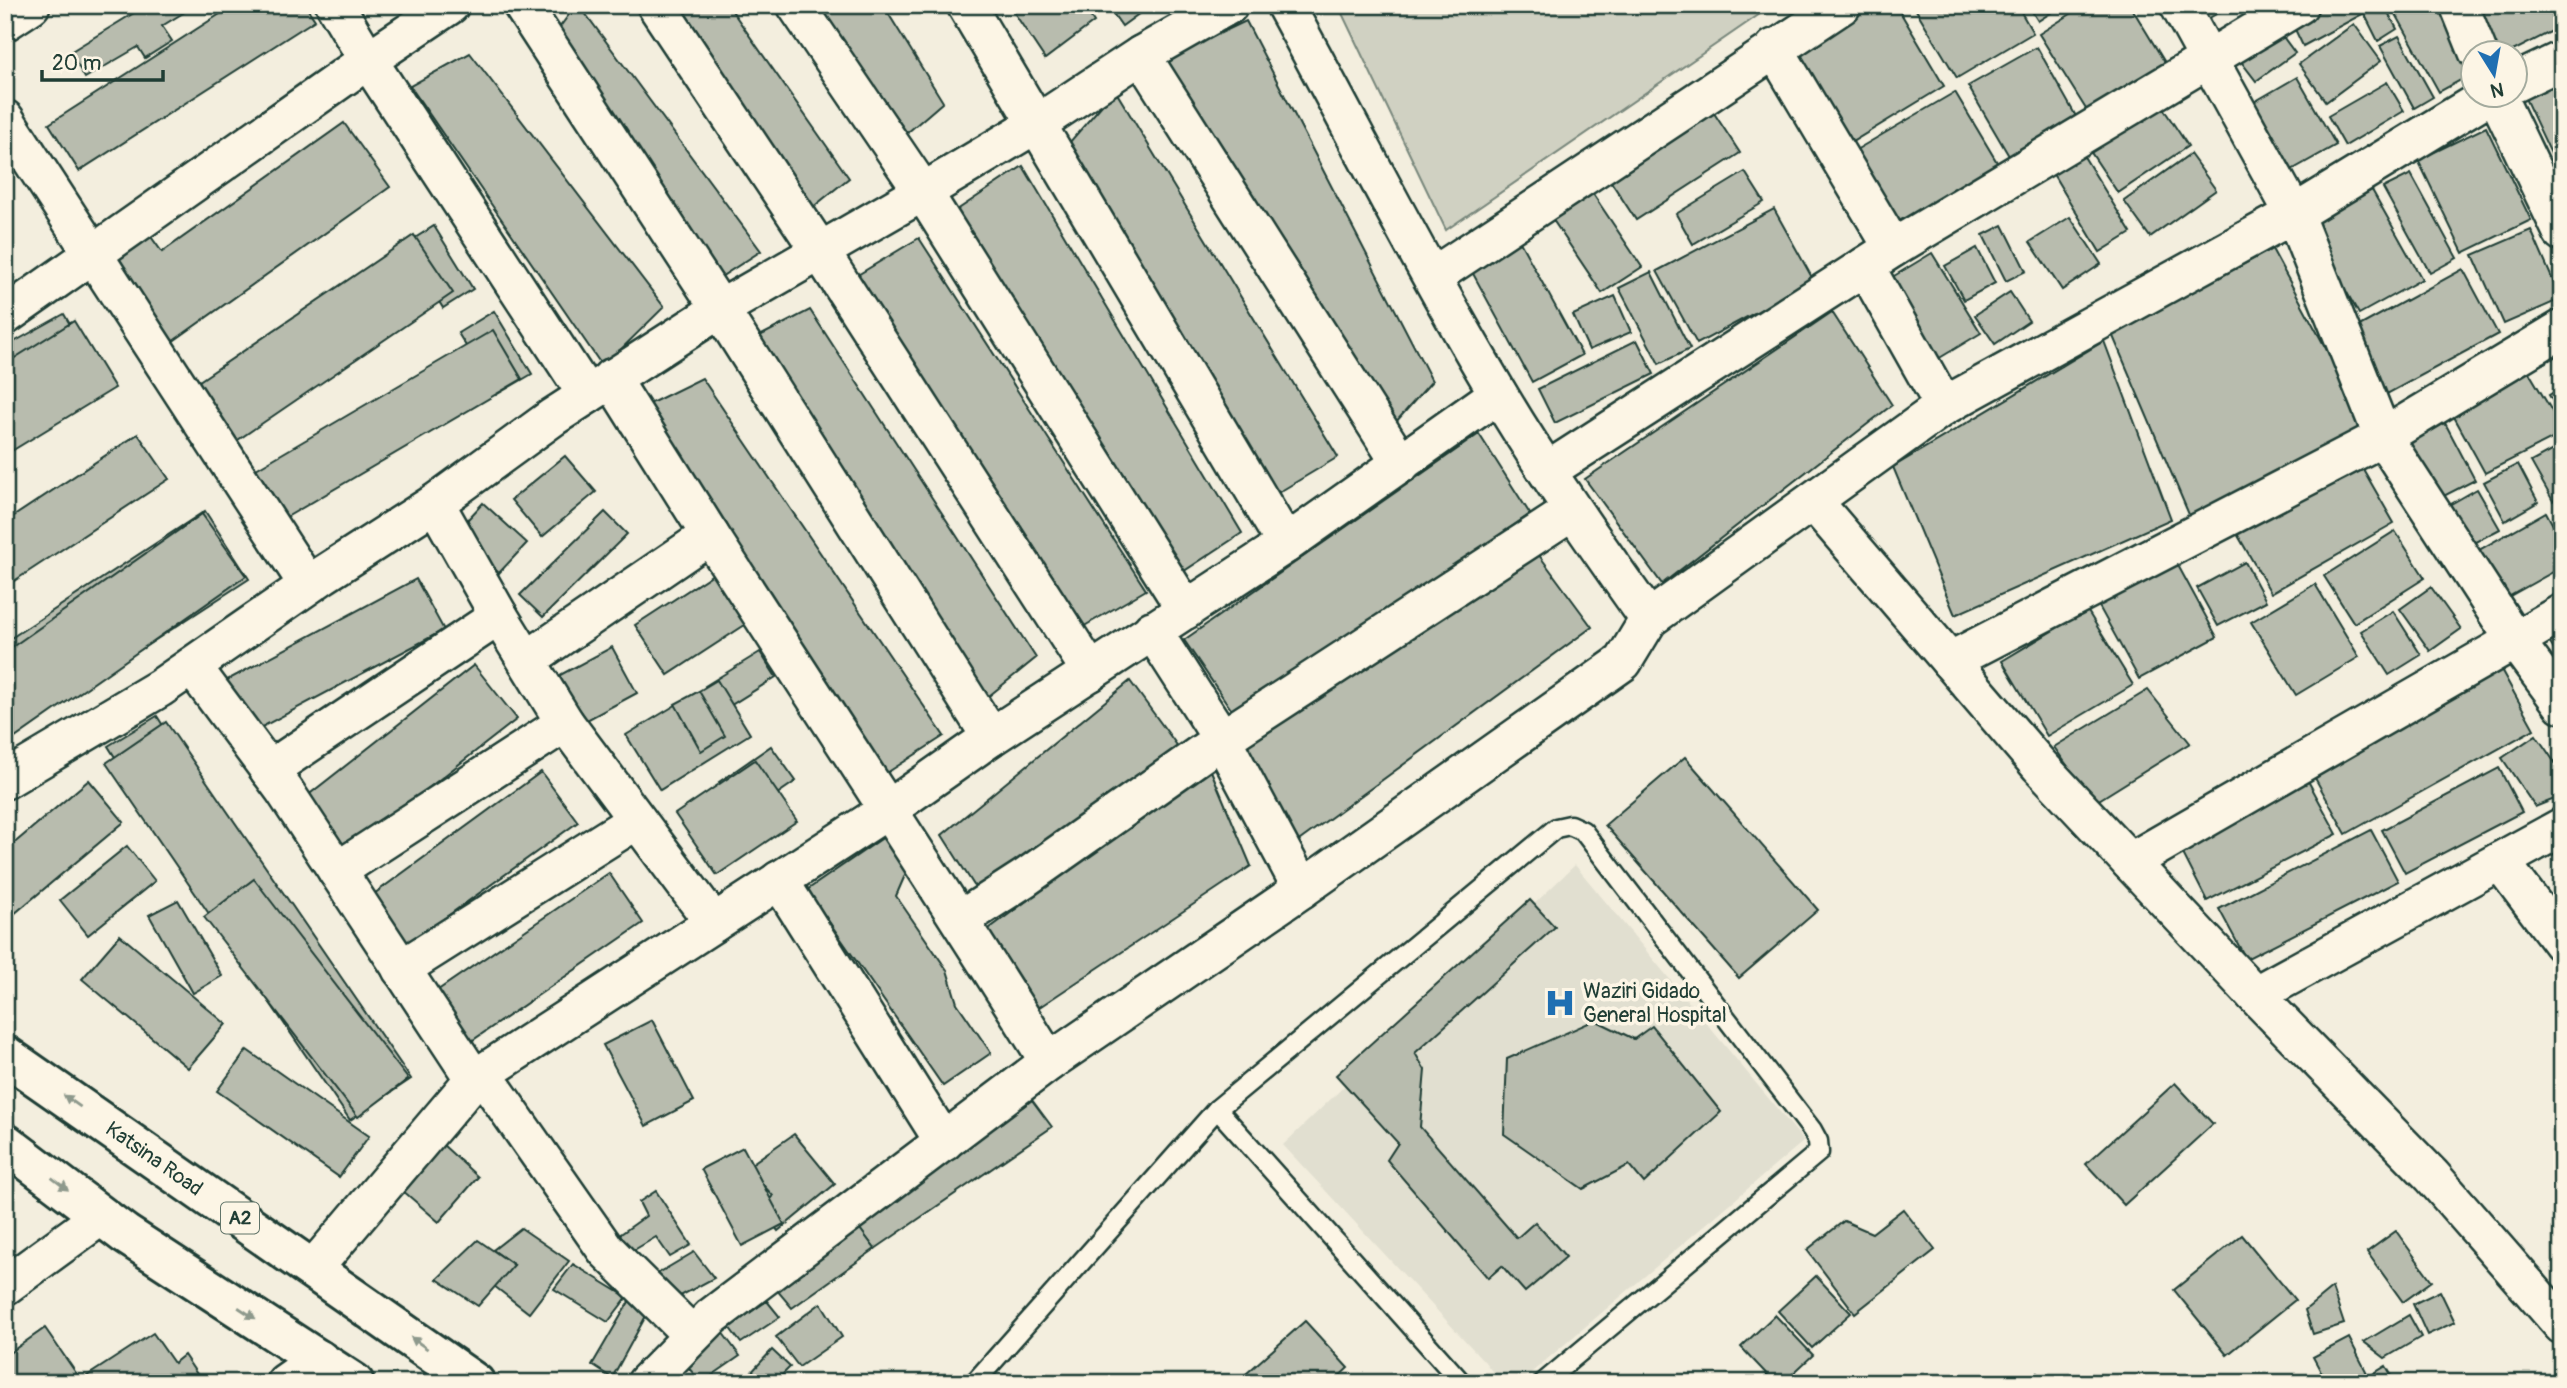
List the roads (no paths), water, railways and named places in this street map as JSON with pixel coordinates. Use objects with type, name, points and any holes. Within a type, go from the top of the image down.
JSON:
[{"type":"highway","name":"Katsina Road","points":[[5,1055],[475,1383]]},
{"type":"highway","points":[[5,1143],[101,1216],[354,1383]]},
{"type":"street","points":[[5,22],[31,5]]},
{"type":"street","points":[[335,5],[368,60],[599,386],[710,535],[1049,1062]]},
{"type":"street","points":[[5,316],[450,5]]},
{"type":"street","points":[[522,5],[720,309],[991,737]]},
{"type":"street","points":[[656,5],[820,251],[1090,672]]},
{"type":"street","points":[[796,5],[923,192],[1186,610]]},
{"type":"street","points":[[966,5],[1038,122],[1286,544]]},
{"type":"street","points":[[5,780],[160,688],[308,585],[435,503],[599,386],[720,309],[923,192],[1141,55],[1229,5]]},
{"type":"street","points":[[1285,5],[1498,394],[1572,511],[1649,619]]},
{"type":"street","points":[[1432,276],[1842,5]]},
{"type":"street","points":[[2179,5],[2294,214],[2383,437],[2514,639],[2562,704]]},
{"type":"street","points":[[1547,471],[1879,257],[2299,5]]},
{"type":"street","points":[[2459,5],[2472,38]]},
{"type":"street","points":[[1774,48],[1879,257],[1944,405]]},
{"type":"street","points":[[1141,55],[1401,464]]},
{"type":"street","points":[[2528,77],[2562,60]]},
{"type":"street","points":[[646,1383],[721,1309],[1049,1062],[1302,889],[1623,662],[1649,619],[1944,405],[2294,214],[2470,108]]},
{"type":"street","points":[[2500,108],[2562,232]]},
{"type":"street","points":[[5,119],[308,585]]},
{"type":"street","points":[[1950,661],[2383,437],[2562,329]]},
{"type":"street","points":[[313,1269],[478,1077],[886,811],[991,737],[1286,544],[1498,394]]},
{"type":"street","points":[[1813,501],[2040,766],[2255,995],[2432,1176],[2562,1325]]},
{"type":"street","points":[[435,503],[499,616],[565,723],[714,923]]},
{"type":"street","points":[[960,920],[1025,878],[1222,739],[1572,511]]},
{"type":"street","points":[[527,660],[710,535]]},
{"type":"street","points":[[2130,862],[2562,613]]},
{"type":"street","points":[[269,770],[499,616]]},
{"type":"street","points":[[1152,630],[1222,739],[1302,889]]},
{"type":"street","points":[[192,666],[269,770],[401,969],[606,1250],[692,1335]]},
{"type":"street","points":[[337,871],[565,723]]},
{"type":"street","points":[[401,969],[637,820]]},
{"type":"street","points":[[2255,995],[2562,827]]},
{"type":"street","points":[[2500,861],[2562,943]]},
{"type":"street","points":[[779,880],[944,1142]]},
{"type":"street","points":[[5,1286],[101,1216]]},
{"type":"street","points":[[285,1383],[319,1359]]},
{"type":"lane","points":[[974,1383],[1217,1109],[1556,828],[1570,825],[1583,831],[1812,1130],[1818,1141],[1819,1152],[1543,1383]]},
{"type":"lane","points":[[1217,1109],[1462,1383]]},
{"type":"place","name":"Waziri Gidado General Hospital","points":[[1560,1003]]}]
